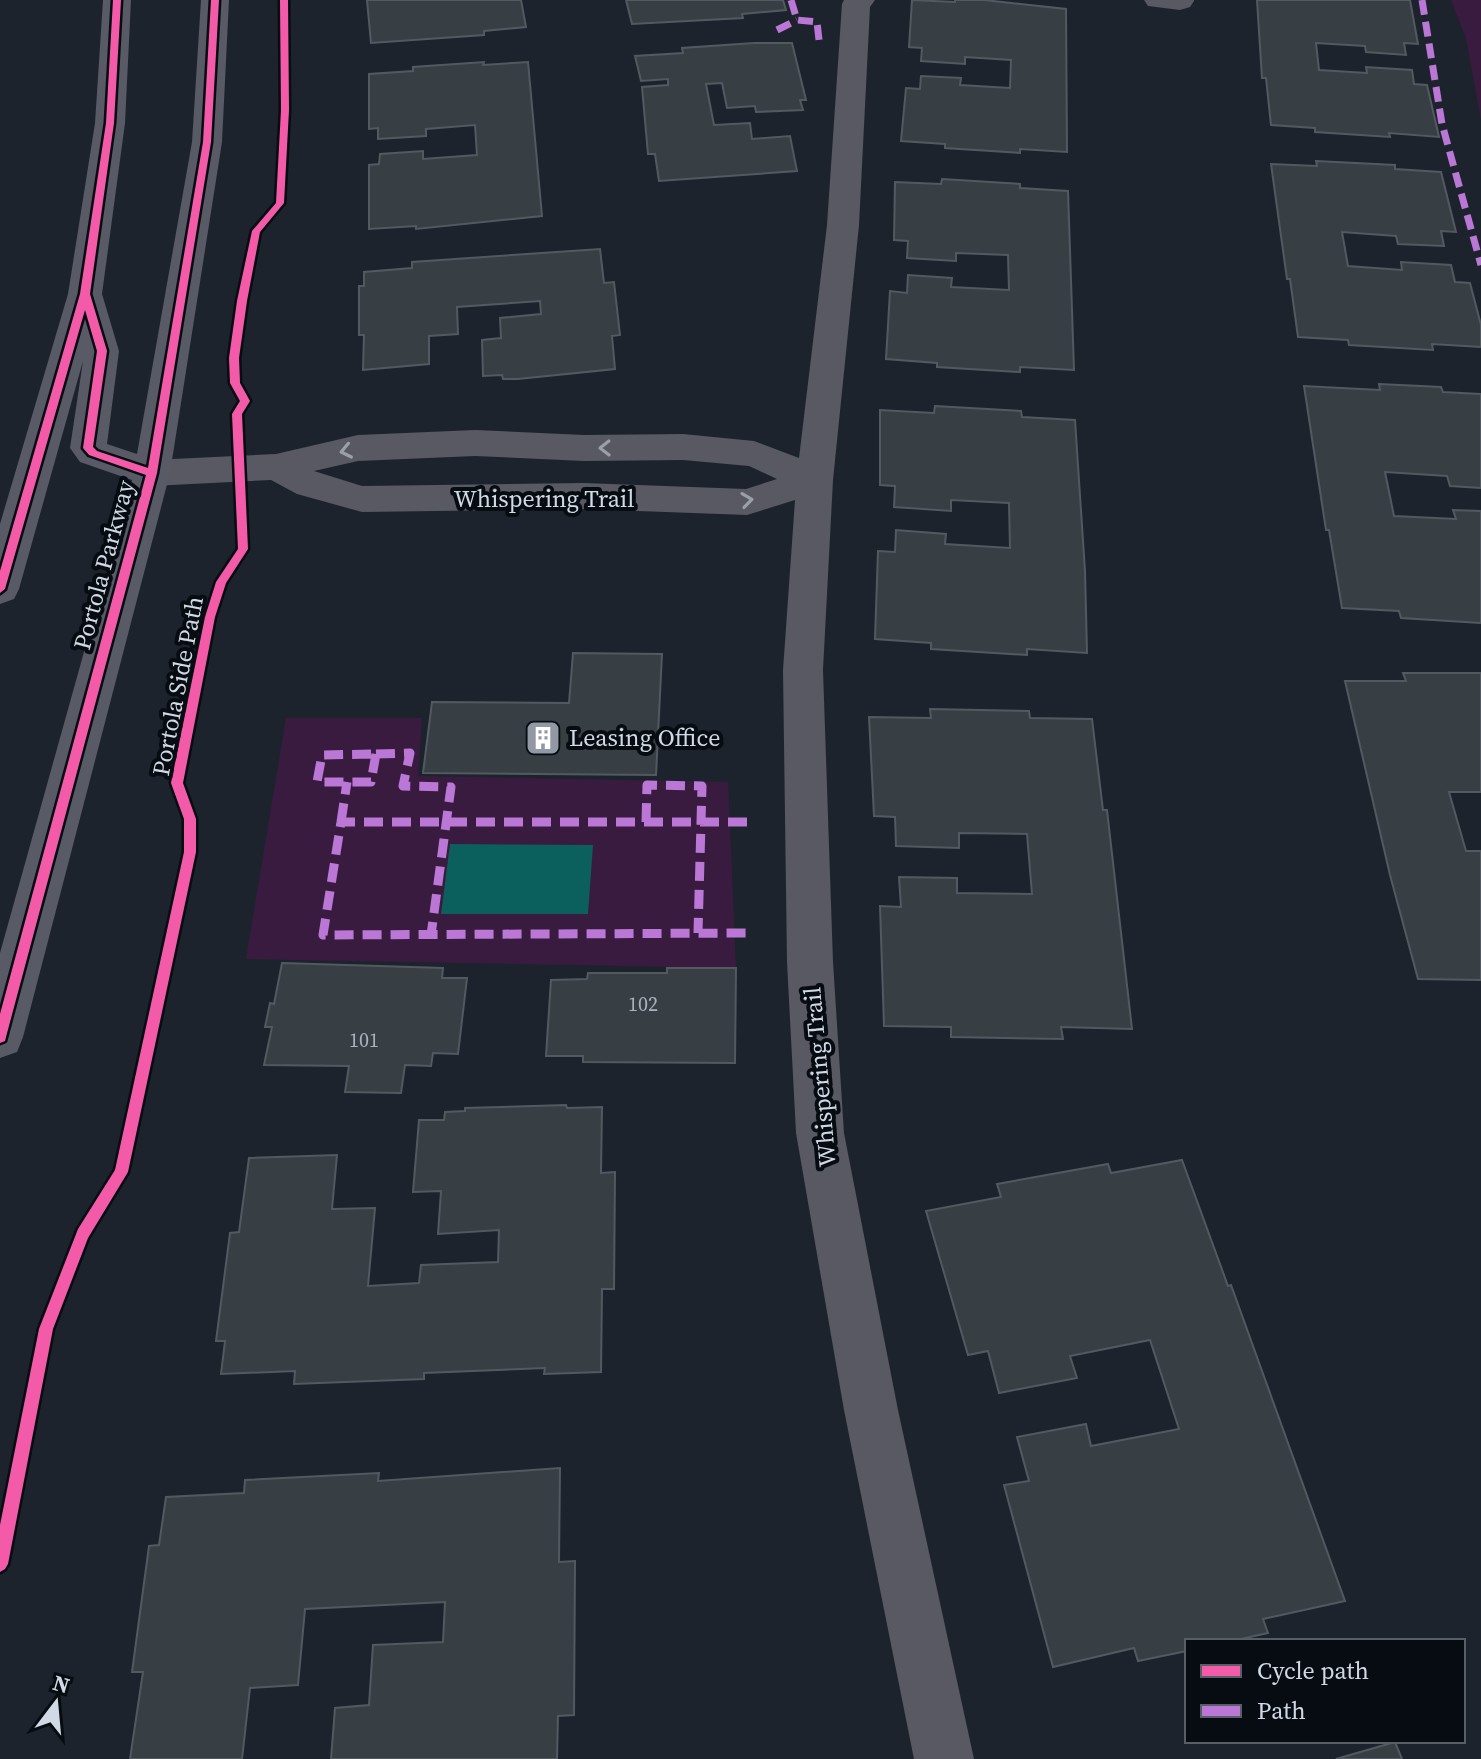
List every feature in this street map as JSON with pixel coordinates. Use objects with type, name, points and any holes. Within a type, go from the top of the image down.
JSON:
[{"type":"main road","points":[[0,589],[85,294],[110,123],[117,0]]},
{"type":"main road","name":"Portola Parkway","points":[[0,1037],[152,473],[207,142],[215,0]]},
{"type":"main road","points":[[85,294],[102,351],[88,448],[93,453],[152,473]]},
{"type":"street","name":"Whispering Trail","points":[[861,0],[856,4],[843,225],[815,480],[803,670],[810,962],[820,1133],[871,1410],[944,1759]]},
{"type":"street","points":[[152,473],[276,467],[358,448],[475,443],[584,448],[683,447],[754,454],[815,480]]},
{"type":"street","name":"Whispering Trail","points":[[276,467],[310,485],[362,499],[584,496],[747,502],[815,480]]},
{"type":"shaded area","points":[[1451,0],[1481,0],[1481,120],[1466,38]]},
{"type":"shaded area","points":[[286,718],[422,718],[418,776],[728,782],[736,968],[246,959]]},
{"type":"shaded area","points":[[450,844],[593,845],[588,914],[441,914]]},
{"type":"building","points":[[367,0],[521,0],[526,27],[484,31],[484,35],[371,43]]},
{"type":"building","points":[[626,0],[783,0],[786,10],[742,14],[743,18],[632,24]]},
{"type":"building","points":[[912,0],[984,0],[1066,9],[1067,152],[1020,149],[1020,153],[945,148],[945,144],[901,141],[906,88],[920,89],[921,76],[961,78],[960,85],[1010,88],[1011,60],[965,57],[965,64],[921,61],[922,48],[909,47]]},
{"type":"building","points":[[1257,0],[1410,0],[1418,44],[1404,43],[1406,55],[1366,52],[1365,46],[1316,43],[1319,70],[1367,73],[1366,67],[1412,70],[1414,84],[1427,85],[1439,137],[1315,132],[1315,128],[1271,125],[1266,78],[1262,78]]},
{"type":"building","points":[[792,43],[806,100],[800,100],[803,110],[756,112],[755,106],[727,108],[722,83],[706,84],[714,125],[750,123],[752,139],[790,136],[797,171],[659,181],[655,154],[648,154],[642,87],[668,85],[668,79],[641,81],[635,56],[683,53],[682,48]]},
{"type":"building","points":[[484,62],[483,65],[528,62],[542,216],[416,229],[416,226],[369,229],[369,165],[379,164],[380,154],[423,151],[423,159],[477,155],[475,125],[426,129],[426,136],[378,139],[378,128],[369,129],[369,74]]},
{"type":"building","points":[[1316,161],[1395,165],[1395,169],[1441,172],[1456,232],[1441,231],[1444,246],[1398,244],[1396,236],[1342,232],[1348,266],[1402,270],[1401,262],[1451,265],[1455,282],[1470,283],[1481,325],[1481,347],[1432,344],[1433,350],[1349,345],[1348,340],[1298,337],[1271,164],[1317,166]]},
{"type":"building","points":[[942,179],[1020,184],[1020,188],[1068,191],[1074,370],[1020,367],[1020,372],[937,367],[937,363],[886,359],[890,291],[907,293],[908,275],[952,278],[951,287],[1009,290],[1008,255],[956,253],[956,261],[907,258],[908,241],[894,240],[895,182],[941,184]]},
{"type":"building","points":[[600,249],[604,283],[614,282],[620,335],[612,336],[615,369],[518,379],[503,379],[502,375],[483,376],[482,340],[501,338],[500,318],[541,314],[540,301],[457,307],[458,334],[429,336],[429,364],[363,370],[364,335],[359,335],[359,286],[364,286],[364,272],[412,268],[412,262]]},
{"type":"building","points":[[1379,384],[1441,387],[1443,392],[1481,394],[1481,488],[1450,486],[1447,476],[1385,472],[1394,516],[1456,519],[1453,510],[1481,511],[1481,623],[1401,618],[1399,611],[1342,608],[1329,530],[1326,530],[1304,386],[1380,390]]},
{"type":"building","points":[[935,406],[1021,411],[1022,417],[1075,420],[1087,653],[1027,649],[1027,655],[931,649],[931,643],[875,639],[878,551],[895,552],[896,530],[946,534],[945,544],[1010,548],[1009,503],[951,500],[951,511],[894,507],[895,486],[880,485],[880,410],[934,413]]},
{"type":"building","name":"Leasing Office","points":[[573,653],[662,654],[656,775],[423,773],[432,702],[569,703]]},
{"type":"building","points":[[1403,673],[1481,673],[1481,792],[1449,792],[1466,851],[1481,851],[1481,980],[1418,979],[1390,875],[1345,681],[1406,681]]},
{"type":"building","points":[[930,709],[1029,711],[1030,718],[1092,719],[1103,810],[1107,810],[1132,1029],[1061,1027],[1063,1039],[951,1037],[951,1027],[884,1026],[880,906],[901,907],[899,877],[957,878],[957,893],[1032,894],[1027,834],[959,833],[959,848],[896,846],[895,817],[874,816],[869,717],[931,718]]},
{"type":"building","points":[[282,963],[443,968],[442,978],[467,978],[458,1054],[433,1053],[431,1066],[405,1065],[401,1093],[345,1092],[349,1066],[264,1065],[272,1027],[265,1027],[270,1003],[274,1004]]},
{"type":"building","points":[[667,968],[736,968],[735,1063],[583,1062],[583,1056],[546,1056],[551,980],[587,979],[588,973],[667,973]]},
{"type":"building","points":[[566,1105],[567,1108],[602,1107],[601,1173],[615,1172],[614,1289],[602,1289],[601,1372],[544,1374],[545,1368],[424,1373],[424,1379],[294,1384],[295,1371],[221,1374],[225,1341],[216,1341],[230,1233],[239,1232],[249,1158],[337,1155],[332,1209],[375,1208],[368,1286],[419,1283],[421,1265],[498,1262],[499,1230],[438,1234],[441,1191],[413,1192],[419,1120],[444,1120],[445,1112],[465,1111],[465,1108]]},
{"type":"building","points":[[1182,1160],[1228,1286],[1231,1285],[1345,1601],[1263,1619],[1268,1633],[1241,1639],[1185,1639],[1185,1651],[1138,1661],[1134,1648],[1053,1667],[1004,1485],[1029,1481],[1017,1437],[1086,1424],[1091,1446],[1179,1429],[1150,1340],[1070,1356],[1077,1378],[999,1393],[988,1351],[968,1355],[926,1211],[1001,1197],[997,1184],[1108,1164],[1111,1173]]},
{"type":"building","points":[[560,1468],[559,1562],[575,1561],[574,1715],[558,1716],[557,1759],[331,1759],[335,1708],[369,1705],[373,1645],[443,1642],[445,1602],[305,1609],[298,1685],[250,1688],[242,1759],[130,1759],[143,1672],[132,1672],[149,1546],[159,1545],[166,1497],[244,1493],[245,1480],[379,1473],[378,1481]]},
{"type":"building","points":[[1395,1743],[1402,1759],[1336,1759]]},
{"type":"marked path","points":[[791,0],[797,20],[817,22],[819,40]]},
{"type":"marked path","points":[[1422,0],[1442,124],[1481,265]]},
{"type":"marked path","points":[[777,30],[797,20]]},
{"type":"marked path","points":[[376,752],[371,782],[317,782],[322,755],[410,753],[403,786],[451,787],[431,935]]},
{"type":"marked path","points":[[341,822],[347,782]]},
{"type":"marked path","points":[[646,822],[647,785],[702,786],[698,933]]},
{"type":"marked path","points":[[747,822],[341,822],[323,935],[748,933]]},
{"type":"cycle path","points":[[0,589],[85,294],[110,123],[117,0]]},
{"type":"cycle path","points":[[0,1037],[152,473],[207,142],[215,0]]},
{"type":"cycle path","name":"Portola Side Path","points":[[0,1564],[46,1329],[83,1234],[121,1172],[190,852],[190,819],[177,783],[210,617],[221,582],[243,549],[237,414],[245,401],[235,383],[234,358],[256,231],[280,203],[285,110],[284,0]]},
{"type":"cycle path","points":[[85,294],[102,351],[88,448],[93,453],[152,473]]},
{"type":"place","name":"Leasing Office","points":[[543,738]]}]
